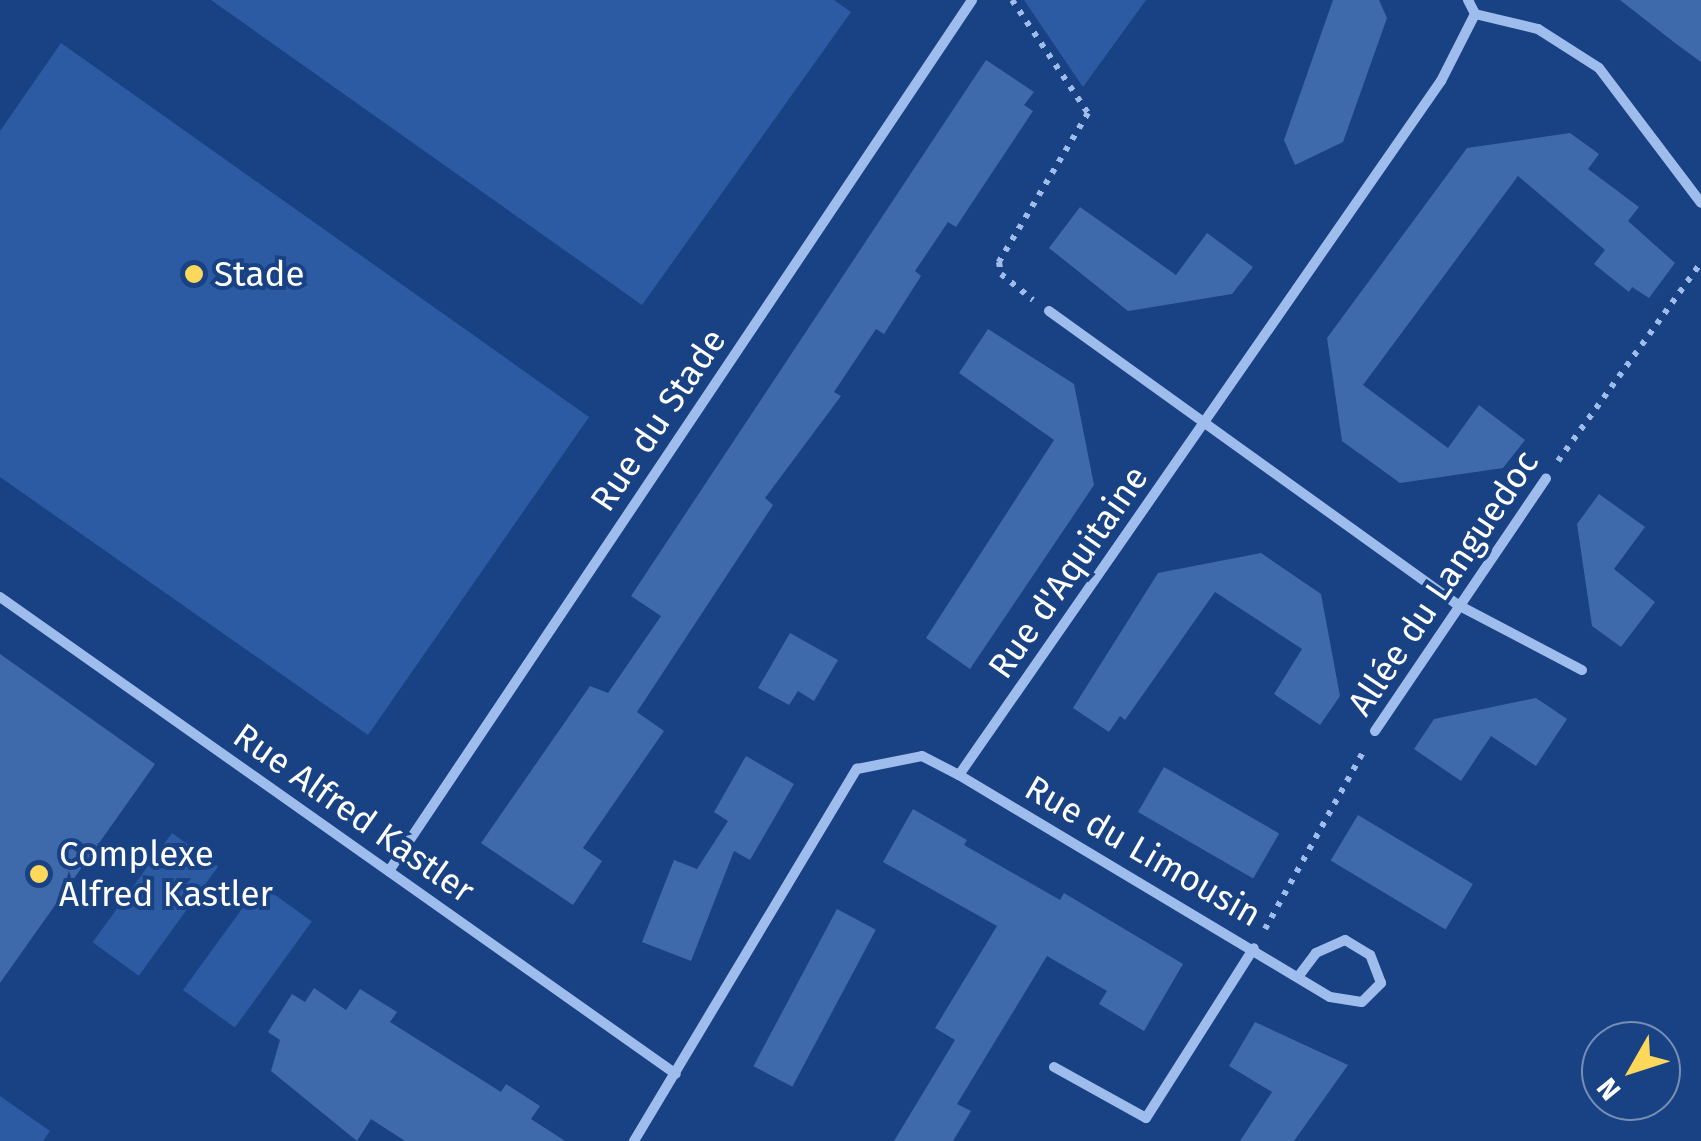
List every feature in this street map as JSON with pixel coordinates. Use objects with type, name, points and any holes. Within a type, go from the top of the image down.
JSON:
[{"type":"street","name":"Rue du Stade","points":[[390,871],[972,0]]},
{"type":"street","points":[[1468,0],[1475,14],[1538,28],[1599,68],[1701,203]]},
{"type":"street","name":"Rue d'Aquitaine","points":[[959,775],[1442,81],[1475,14]]},
{"type":"street","points":[[1048,312],[1458,605],[1582,670]]},
{"type":"street","name":"Allée du Languedoc","points":[[1375,730],[1546,478]]},
{"type":"street","name":"Rue Alfred Kastler","points":[[0,596],[676,1074]]},
{"type":"street","points":[[634,1141],[857,769],[922,756],[959,775]]},
{"type":"street","name":"Rue du Limousin","points":[[959,775],[1298,976],[1348,1004],[1374,995],[1381,982],[1370,956],[1345,940],[1316,953],[1298,976]]},
{"type":"street","points":[[1054,1067],[1146,1118],[1254,948]]},
{"type":"path","points":[[1012,0],[1088,114],[999,262],[1009,283],[1048,312]]},
{"type":"path","name":"Allée du Languedoc","points":[[1546,478],[1701,263]]},
{"type":"path","name":"Allée du Languedoc","points":[[1254,948],[1375,730]]},
{"type":"shaded area","points":[[211,0],[834,0],[851,12],[642,305]]},
{"type":"shaded area","points":[[1024,0],[1146,0],[1083,87]]},
{"type":"shaded area","name":"Stade","points":[[61,43],[589,417],[368,735],[0,477],[0,131]]},
{"type":"shaded area","points":[[172,833],[218,867],[139,976],[93,942]]},
{"type":"shaded area","points":[[260,884],[312,922],[235,1028],[183,990]]},
{"type":"shaded area","points":[[0,1096],[50,1131],[43,1141],[0,1141]]},
{"type":"building","points":[[1333,0],[1379,0],[1387,18],[1343,142],[1295,165],[1284,140]]},
{"type":"building","points":[[1620,0],[1701,0],[1701,62],[1675,43]]},
{"type":"building","points":[[986,60],[1034,92],[1024,105],[1033,111],[956,227],[948,222],[915,271],[921,276],[884,334],[876,329],[834,392],[841,396],[765,498],[773,505],[637,712],[664,731],[583,848],[602,861],[573,905],[481,843],[590,686],[608,693],[661,616],[631,596]]},
{"type":"building","points":[[1570,133],[1599,154],[1588,169],[1639,207],[1628,221],[1675,263],[1649,298],[1632,287],[1629,292],[1594,264],[1605,250],[1518,176],[1363,385],[1448,448],[1479,405],[1525,440],[1503,468],[1400,483],[1342,441],[1327,338],[1467,148]]},
{"type":"building","points":[[1080,207],[1176,275],[1207,233],[1253,267],[1232,294],[1128,311],[1049,248]]},
{"type":"building","points":[[988,329],[1074,384],[1094,485],[970,669],[926,638],[1054,440],[959,373]]},
{"type":"building","points":[[1599,494],[1645,527],[1614,569],[1655,602],[1621,647],[1592,626],[1577,524]]},
{"type":"building","points":[[1261,553],[1321,594],[1340,696],[1320,725],[1274,694],[1302,649],[1215,592],[1125,720],[1120,716],[1109,732],[1073,708],[1158,573]]},
{"type":"building","points":[[790,633],[838,660],[814,701],[798,691],[789,705],[758,688]]},
{"type":"building","name":"Complexe Alfred Kastler","points":[[0,654],[155,764],[0,983]]},
{"type":"building","points":[[1536,698],[1567,719],[1536,766],[1491,736],[1461,781],[1414,749],[1434,719]]},
{"type":"building","points":[[746,756],[794,784],[750,860],[734,851],[691,961],[642,942],[674,860],[697,869],[728,821],[714,812]]},
{"type":"building","points":[[1164,767],[1279,834],[1253,879],[1138,812]]},
{"type":"building","points":[[913,809],[967,840],[964,845],[1060,900],[1064,893],[1183,964],[1144,1031],[1099,1004],[1107,991],[1047,956],[957,1104],[971,1111],[953,1141],[894,1141],[955,1040],[935,1028],[997,926],[883,862]]},
{"type":"building","points":[[1358,815],[1473,884],[1446,929],[1331,860]]},
{"type":"building","points":[[837,909],[876,930],[792,1087],[753,1066]]},
{"type":"building","points":[[314,988],[346,1010],[360,989],[397,1012],[390,1022],[501,1092],[506,1084],[540,1106],[531,1119],[565,1141],[405,1141],[371,1119],[357,1141],[271,1071],[280,1040],[268,1032],[292,994],[305,1002]]},
{"type":"building","points":[[1255,1022],[1348,1065],[1294,1141],[1240,1141],[1272,1092],[1229,1066]]},
{"type":"place","name":"Stade","points":[[194,274]]},
{"type":"place","name":"Complexe Alfred Kastler","points":[[39,874]]}]
